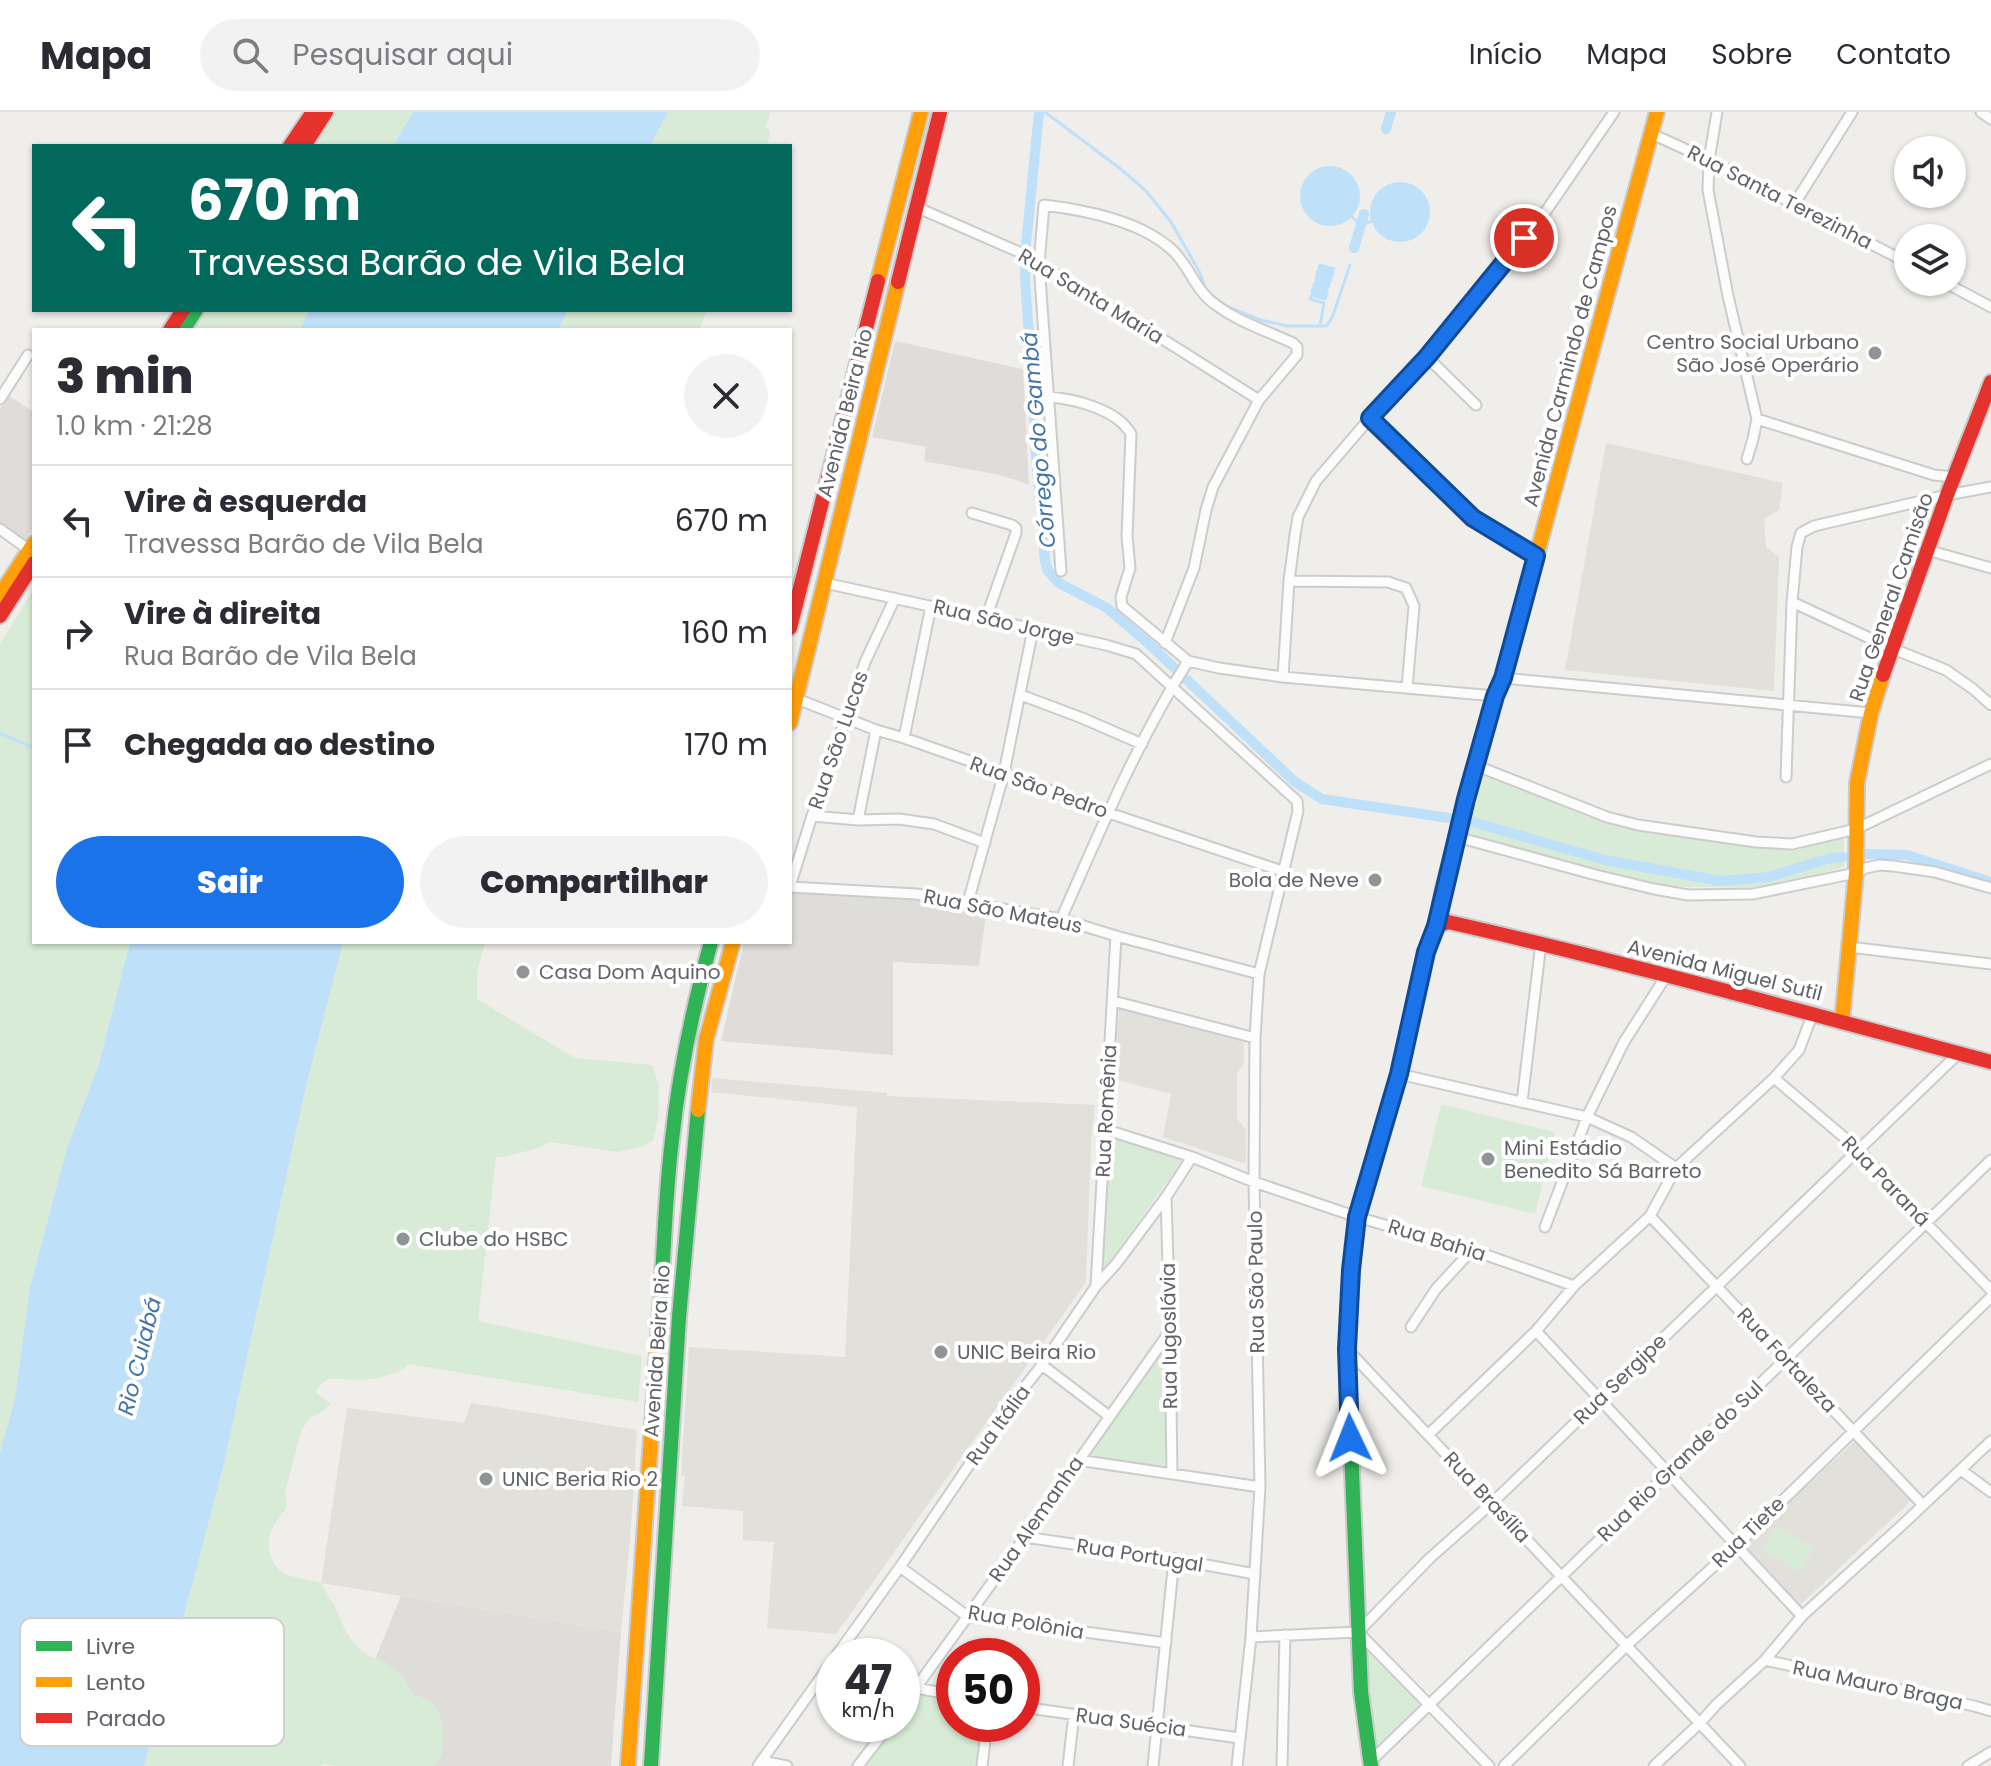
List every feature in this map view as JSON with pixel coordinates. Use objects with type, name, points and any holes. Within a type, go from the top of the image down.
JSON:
[{"type":"main road","points":[[291,144],[313,112]]},
{"type":"main road","points":[[305,144],[326,112]]},
{"type":"main road","name":"Avenida Beira Rio","points":[[792,620],[921,112]]},
{"type":"main road","name":"Avenida Beira Rio","points":[[792,710],[940,112]]},
{"type":"main road","name":"Avenida Carmindo de Campos","points":[[1370,1764],[1361,1692],[1347,1349],[1357,1217],[1399,1074],[1495,696],[1503,678],[1657,112]]},
{"type":"main road","name":"Rua General Camisão","points":[[1842,1022],[1856,873],[1857,783],[1871,713],[1891,648],[1991,382]]},
{"type":"main road","points":[[0,595],[32,554]]},
{"type":"main road","points":[[0,616],[32,555]]},
{"type":"main road","name":"Avenida Miguel Sutil","points":[[1437,920],[1541,943],[1991,1062]]},
{"type":"main road","name":"Avenida Beira Rio","points":[[628,1766],[661,1298],[663,1230],[678,1086],[686,1040],[710,944]]},
{"type":"main road","name":"Avenida Beira Rio","points":[[651,1766],[685,1238],[695,1136],[706,1040],[732,944]]},
{"type":"main road","points":[[667,1204],[675,1215],[688,1213]]},
{"type":"main road","points":[[663,1230],[676,1227],[685,1238]]},
{"type":"main road","points":[[639,1610],[651,1615],[661,1611]]},
{"type":"street","points":[[1283,677],[1289,581],[1298,517],[1316,481],[1427,357],[1544,214],[1614,112]]},
{"type":"street","points":[[1717,112],[1709,160],[1708,190],[1728,296],[1757,419],[1747,459]]},
{"type":"street","points":[[1795,203],[1852,112]]},
{"type":"street","points":[[1981,112],[1991,119]]},
{"type":"street","name":"Rua Santa Terezinha","points":[[1652,134],[1795,203],[1894,256]]},
{"type":"street","points":[[1061,571],[1039,264],[1044,205],[1133,225],[1170,248],[1189,270],[1201,293],[1215,305],[1297,347],[1297,355],[1259,400],[1213,487],[1194,568],[1165,643]]},
{"type":"street","name":"Rua Santa Maria","points":[[916,207],[1019,252],[1259,400]]},
{"type":"street","points":[[1966,294],[1991,307]]},
{"type":"street","points":[[0,399],[28,355]]},
{"type":"street","points":[[1427,357],[1476,405]]},
{"type":"street","points":[[1050,397],[1065,398],[1108,413],[1121,421],[1131,434],[1127,536],[1130,568],[1121,597],[1122,606],[1187,662],[1283,677],[1495,696]]},
{"type":"street","points":[[1370,418],[1473,518],[1536,556]]},
{"type":"street","points":[[1757,419],[1934,475],[1954,477]]},
{"type":"street","points":[[1786,777],[1792,602],[1801,533],[1814,526],[1991,487]]},
{"type":"street","points":[[972,513],[1016,528],[986,618]]},
{"type":"street","points":[[0,529],[32,552]]},
{"type":"street","points":[[1927,550],[1991,568]]},
{"type":"street","points":[[1289,581],[1388,582],[1406,588],[1414,606],[1407,688]]},
{"type":"street","name":"Rua São Jorge","points":[[825,583],[1136,654],[1173,684],[1297,801]]},
{"type":"street","name":"Rua São Lucas","points":[[792,880],[865,662],[895,598]]},
{"type":"street","points":[[1792,602],[1946,670],[1991,705]]},
{"type":"street","points":[[904,738],[931,606]]},
{"type":"street","points":[[968,902],[1004,773],[1033,629]]},
{"type":"street","points":[[1061,919],[1142,744],[1187,662]]},
{"type":"street","points":[[1503,678],[1871,713]]},
{"type":"street","name":"Rua São Pedro","points":[[795,690],[846,720],[1282,871]]},
{"type":"street","points":[[1021,695],[1142,744]]},
{"type":"street","points":[[858,820],[876,730]]},
{"type":"street","points":[[1477,766],[1597,814],[1638,825],[1756,842],[1792,844],[1856,829],[1991,764]]},
{"type":"street","name":"Rua São Paulo","points":[[1237,1766],[1251,1637],[1260,1487],[1254,1182],[1255,1038],[1259,974],[1298,811],[1297,801]]},
{"type":"street","points":[[812,816],[858,820],[899,819],[934,824],[985,843]]},
{"type":"street","points":[[1457,837],[1611,879],[1688,895],[1753,894],[1856,873],[1880,865],[1935,872],[1991,888]]},
{"type":"street","name":"Rua São Mateus","points":[[792,886],[916,894],[1061,919],[1259,974]]},
{"type":"street","name":"Rua Romênia","points":[[1096,1286],[1116,936]]},
{"type":"street","points":[[1522,1102],[1541,943]]},
{"type":"street","points":[[1849,947],[1991,964]]},
{"type":"street","points":[[1545,1227],[1587,1117],[1624,1042],[1666,976]]},
{"type":"street","points":[[1113,1001],[1255,1038]]},
{"type":"street","points":[[1428,1435],[1536,1331],[1574,1286],[1650,1216],[1676,1168],[1774,1078],[1799,1050],[1813,1013]]},
{"type":"street","name":"Rua Sergipe","points":[[1358,1632],[1430,1558],[1492,1503],[1960,1052]]},
{"type":"street","points":[[1399,1074],[1587,1117],[1631,1137],[1676,1168]]},
{"type":"street","name":"Rua Paraná","points":[[1774,1078],[1859,1150],[1991,1290]]},
{"type":"street","points":[[1104,1129],[1192,1157],[1254,1182]]},
{"type":"street","name":"Rua Itália","points":[[849,1638],[1005,1412],[1042,1365],[1096,1286],[1166,1197],[1192,1157]]},
{"type":"street","name":"Rua Rio Grande do Sul","points":[[1370,1764],[1991,1160]]},
{"type":"street","name":"Rua Bahia","points":[[1254,1182],[1357,1217],[1472,1250],[1574,1286]]},
{"type":"street","name":"Rua Iugoslávia","points":[[1166,1197],[1172,1474]]},
{"type":"street","name":"Rua Fortaleza","points":[[1650,1216],[1923,1505]]},
{"type":"street","points":[[1411,1327],[1436,1289],[1472,1250]]},
{"type":"street","name":"Rua Tiete","points":[[1504,1766],[1626,1646],[1736,1546],[1991,1297]]},
{"type":"street","name":"Rua Alemanha","points":[[920,1682],[1170,1331]]},
{"type":"street","points":[[1536,1331],[1802,1616]]},
{"type":"street","name":"Rua Brasília","points":[[1347,1349],[1740,1766]]},
{"type":"street","points":[[1042,1365],[1109,1416]]},
{"type":"street","points":[[1654,1766],[1765,1660],[1802,1616],[1991,1441]]},
{"type":"street","points":[[1078,1460],[1260,1487]]},
{"type":"street","points":[[1961,1470],[1991,1492]]},
{"type":"street","name":"Rua Portugal","points":[[1025,1537],[1255,1574]]},
{"type":"street","points":[[1153,1766],[1174,1559]]},
{"type":"street","name":"Rua Polônia","points":[[900,1567],[967,1616],[1166,1643]]},
{"type":"street","points":[[1251,1637],[1358,1632],[1489,1766]]},
{"type":"street","points":[[1282,1766],[1285,1635]]},
{"type":"street","name":"Rua Mauro Braga","points":[[1765,1660],[1991,1711]]},
{"type":"street","name":"Rua Itália","points":[[760,1764],[816,1685]]},
{"type":"street","name":"Rua Suécia","points":[[1040,1709],[1239,1738]]},
{"type":"street","points":[[1068,1766],[1074,1714]]},
{"type":"street","points":[[858,1766],[876,1742]]},
{"type":"street","points":[[982,1766],[985,1742]]},
{"type":"street","points":[[1972,1765],[1991,1752]]},
{"type":"street","points":[[760,1764],[787,1766]]},
{"type":"shaded area","points":[[895,341],[1023,369],[1029,485],[995,474],[924,461],[926,447],[872,437]]},
{"type":"shaded area","points":[[9,396],[32,411],[32,529],[23,543],[0,526],[0,409]]},
{"type":"shaded area","points":[[1606,443],[1783,483],[1779,510],[1764,519],[1766,547],[1779,557],[1774,691],[1565,670]]},
{"type":"shaded area","points":[[792,890],[987,908],[979,966],[893,962],[893,1055],[721,1041],[744,944],[792,944]]},
{"type":"shaded area","points":[[1119,1010],[1244,1041],[1244,1063],[1237,1073],[1237,1119],[1246,1130],[1246,1161],[1243,1163],[1163,1137],[1171,1094],[1114,1079]]},
{"type":"shaded area","name":"UNIC Beira Rio","points":[[712,1078],[887,1093],[887,1096],[1095,1105],[1086,1282],[836,1634],[767,1628],[774,1542],[743,1540],[743,1511],[682,1506],[685,1476],[681,1475],[689,1347],[845,1357],[857,1107],[711,1092]]},
{"type":"shaded area","name":"UNIC Beria Rio 2","points":[[471,1403],[637,1430],[621,1632],[321,1583],[347,1408],[464,1423]]},
{"type":"shaded area","points":[[1855,1441],[1911,1501],[1800,1605],[1744,1544]]},
{"type":"shaded area","points":[[401,1596],[621,1632],[611,1766],[385,1766],[350,1720]]},
{"type":"green space","points":[[331,112],[413,112],[394,144],[310,144]]},
{"type":"green space","points":[[668,112],[771,112],[766,126],[770,132],[767,144],[651,144]]},
{"type":"green space","points":[[202,312],[308,312],[301,328],[191,328]]},
{"type":"green space","points":[[567,312],[706,312],[700,328],[559,328]]},
{"type":"green space","points":[[32,592],[32,944],[129,944],[99,1064],[67,1148],[30,1287],[15,1398],[0,1453],[0,644]]},
{"type":"green space","points":[[1480,774],[1588,817],[1633,828],[1755,847],[1793,849],[1844,838],[1844,867],[1753,887],[1655,884],[1599,871],[1461,831]]},
{"type":"green space","points":[[342,944],[484,944],[477,972],[477,999],[575,1058],[652,1065],[659,1086],[658,1117],[654,1139],[644,1146],[618,1152],[551,1142],[496,1157],[478,1321],[642,1356],[638,1402],[409,1364],[380,1377],[325,1381],[315,1392],[331,1404],[309,1419],[301,1431],[285,1493],[287,1507],[270,1534],[271,1557],[284,1574],[321,1583],[346,1632],[358,1648],[369,1656],[381,1659],[402,1675],[414,1695],[428,1700],[437,1708],[443,1726],[443,1748],[439,1759],[434,1766],[144,1766],[149,1746],[284,1746],[284,1618],[183,1618],[223,1468],[304,1095]]},
{"type":"green space","name":"Mini Estádio Benedito Sá Barreto","points":[[1441,1104],[1555,1132],[1535,1214],[1421,1186]]},
{"type":"green space","points":[[1110,1138],[1182,1161],[1101,1273],[1108,1140]]},
{"type":"green space","points":[[1162,1352],[1167,1354],[1168,1465],[1164,1468],[1091,1459],[1090,1449]]},
{"type":"green space","points":[[1776,1526],[1814,1548],[1800,1572],[1762,1549]]},
{"type":"green space","points":[[1369,1653],[1419,1702],[1420,1709],[1379,1748],[1375,1744],[1369,1706],[1365,1655]]},
{"type":"green space","points":[[920,1696],[936,1699],[936,1742],[981,1742],[979,1766],[867,1766],[883,1742],[920,1742]]},
{"type":"water","points":[[413,112],[668,112],[651,144],[394,144]]},
{"type":"water","points":[[1330,166],[1341,168],[1351,175],[1358,185],[1358,207],[1351,217],[1341,224],[1330,226],[1319,224],[1309,217],[1302,207],[1300,196],[1302,185],[1309,175],[1319,168]]},
{"type":"water","points":[[1400,182],[1411,184],[1421,191],[1428,201],[1428,223],[1421,233],[1411,240],[1400,242],[1389,240],[1379,233],[1372,223],[1370,212],[1372,201],[1379,191],[1389,184]]},
{"type":"water","points":[[308,312],[567,312],[559,328],[301,328]]},
{"type":"water","name":"Rio Cuiabá","points":[[129,944],[342,944],[304,1095],[223,1468],[183,1618],[20,1618],[20,1746],[149,1746],[144,1766],[0,1766],[0,1453],[15,1398],[30,1287],[67,1148],[99,1064]]},
{"type":"waterway","name":"Córrego do Gambá","points":[[1039,112],[1025,281],[1036,456],[1048,571],[1059,583],[1107,608],[1295,782],[1322,799],[1449,818]]},
{"type":"waterway","points":[[1045,112],[1146,191],[1171,222],[1199,271],[1207,292],[1228,307],[1287,326],[1326,326],[1332,318],[1350,265]]},
{"type":"waterway","points":[[1386,129],[1391,112]]},
{"type":"waterway","points":[[1354,248],[1364,214]]},
{"type":"waterway","points":[[1352,217],[1361,225],[1372,221]]},
{"type":"waterway","points":[[1320,326],[1324,303],[1310,299],[1312,295],[1325,299],[1326,296],[1312,292],[1313,289],[1327,293],[1327,290],[1314,286],[1315,283],[1328,287],[1329,284],[1316,280],[1316,277],[1330,281],[1331,278],[1317,274],[1318,271],[1332,275],[1333,272],[1319,268],[1320,265],[1334,269]]},
{"type":"waterway","points":[[0,733],[32,747]]},
{"type":"waterway","name":"Córrego do Gambá","points":[[1473,822],[1605,860],[1720,881],[1769,877],[1843,857]]},
{"type":"waterway","name":"Córrego do Gambá","points":[[1866,854],[1907,855],[1991,882]]},
{"type":"traffic: fast","points":[[184,328],[195,312]]},
{"type":"traffic: fast","points":[[660,1310],[675,1115],[687,1040],[710,944]]},
{"type":"traffic: fast","points":[[651,1766],[679,1317],[698,1110]]},
{"type":"traffic: fast","points":[[1371,1766],[1361,1692],[1347,1349],[1357,1217],[1381,1136]]},
{"type":"traffic: slow","points":[[878,281],[921,112]]},
{"type":"traffic: slow","points":[[1537,554],[1657,112]]},
{"type":"traffic: slow","points":[[792,715],[898,282]]},
{"type":"traffic: slow","points":[[0,595],[32,546]]},
{"type":"traffic: slow","points":[[1842,1022],[1856,873],[1857,783],[1871,713],[1883,675]]},
{"type":"traffic: slow","points":[[698,1110],[706,1040],[732,944]]},
{"type":"traffic: slow","points":[[628,1766],[660,1310]]},
{"type":"traffic: jam","points":[[291,144],[313,112]]},
{"type":"traffic: jam","points":[[305,144],[326,112]]},
{"type":"traffic: jam","points":[[898,282],[940,112]]},
{"type":"traffic: jam","points":[[792,620],[878,281]]},
{"type":"traffic: jam","points":[[171,328],[182,312]]},
{"type":"traffic: jam","points":[[1883,675],[1991,382]]},
{"type":"traffic: jam","points":[[1381,1136],[1399,1074],[1443,888],[1537,554]]},
{"type":"traffic: jam","points":[[0,616],[32,566]]},
{"type":"traffic: jam","points":[[1436,926],[1448,922],[1584,954],[1991,1062]]},
{"type":"place","name":"Centro Social Urbano São José Operário","points":[[1875,353]]},
{"type":"place","name":"Bola de Neve","points":[[1375,880]]},
{"type":"place","name":"Casa Dom Aquino","points":[[523,972]]},
{"type":"place","name":"Mini Estádio Benedito Sá Barreto","points":[[1488,1159]]},
{"type":"place","name":"Clube do HSBC","points":[[403,1239]]},
{"type":"place","name":"UNIC Beira Rio","points":[[941,1352]]},
{"type":"place","name":"UNIC Beria Rio 2","points":[[486,1479]]},
{"type":"route","points":[[1350,1438],[1347,1349],[1357,1217],[1399,1074],[1426,952],[1436,926],[1466,799],[1536,556],[1473,518],[1370,418],[1427,357],[1524,238]]}]
